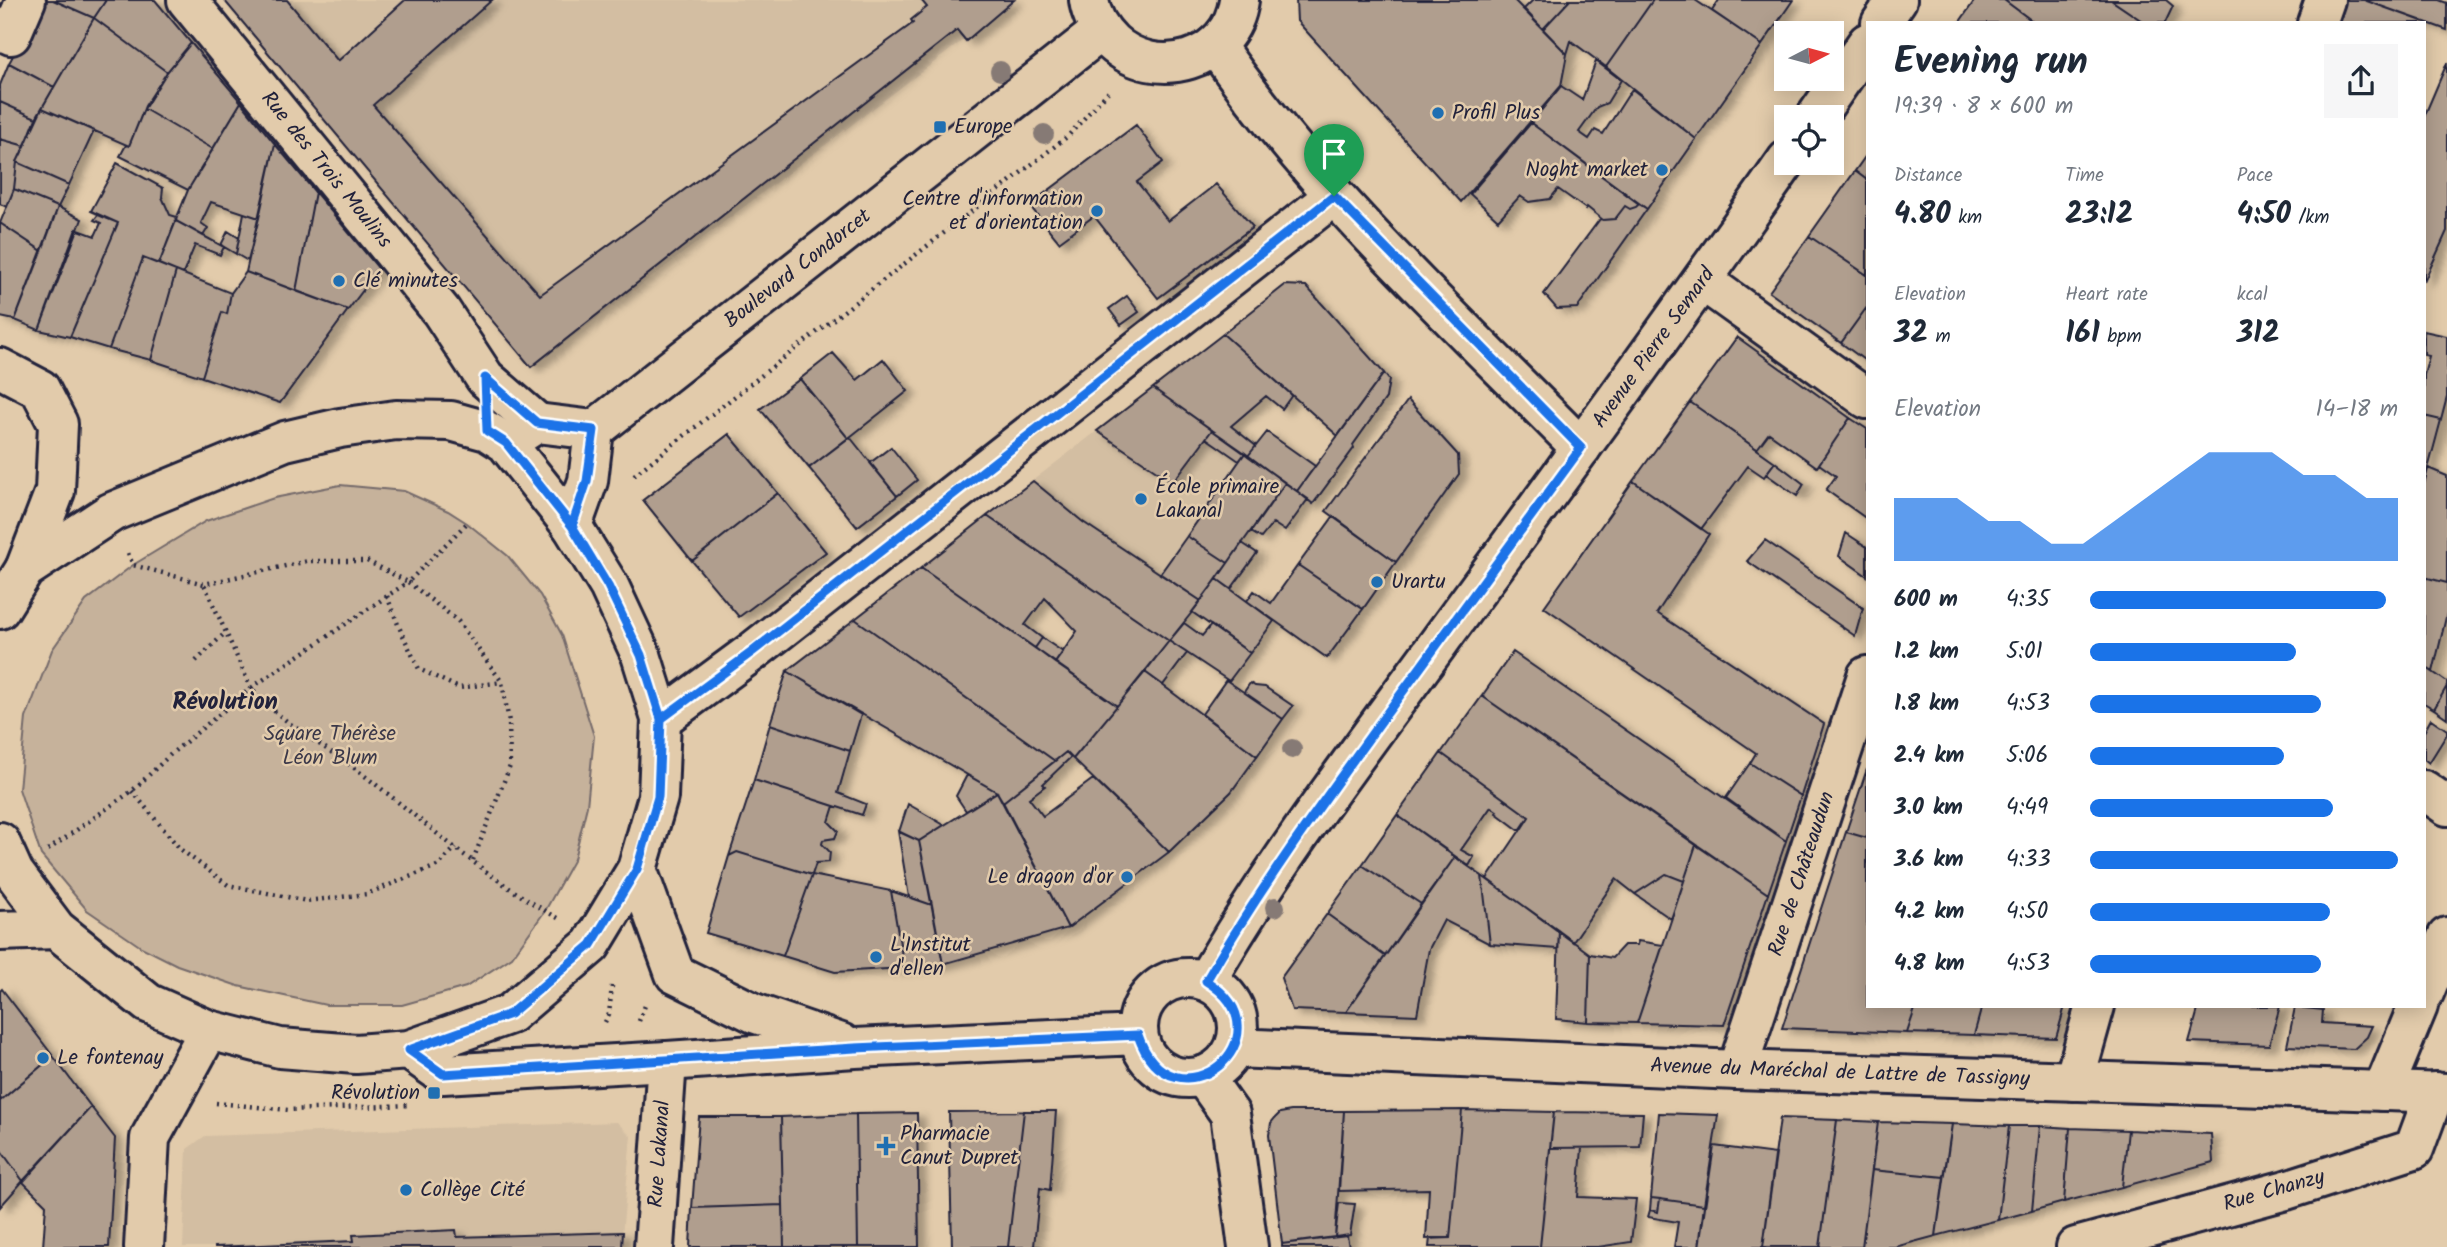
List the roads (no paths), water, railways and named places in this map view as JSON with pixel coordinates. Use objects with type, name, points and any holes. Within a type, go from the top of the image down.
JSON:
[{"type":"street","points":[[5,32],[26,0]]},
{"type":"street","name":"Rue des Trois Moulins","points":[[187,0],[441,311],[485,378],[537,423]]},
{"type":"street","points":[[1095,15],[1124,53],[1137,60],[1155,64],[1186,61],[1215,45],[1228,30],[1238,10],[1239,0]]},
{"type":"street","points":[[1882,21],[1897,0]]},
{"type":"street","points":[[2318,21],[2325,0]]},
{"type":"street","name":"Boulevard Condorcet","points":[[594,430],[1095,15]]},
{"type":"street","points":[[1824,105],[1866,44]]},
{"type":"street","points":[[1215,45],[1253,100],[1334,196],[1581,448]]},
{"type":"street","name":"Avenue Pierre Semard","points":[[1206,981],[1243,918],[1322,802],[1703,281],[1777,175]]},
{"type":"street","points":[[661,719],[752,652],[1334,196]]},
{"type":"street","points":[[1703,281],[1866,398]]},
{"type":"street","points":[[0,368],[40,389],[58,424],[55,491],[25,569],[0,609]]},
{"type":"street","points":[[485,378],[496,437]]},
{"type":"street","points":[[0,842],[14,873],[56,929],[148,1003],[209,1030],[280,1048],[356,1054],[409,1050],[510,1014],[591,945],[637,869],[658,797],[661,719],[641,655],[608,586],[572,526],[496,437],[451,421],[396,420],[340,428],[285,441],[112,512],[25,569]]},
{"type":"street","points":[[496,437],[537,423],[594,430],[587,481],[572,526]]},
{"type":"street","name":"Rue de Châteaudun","points":[[1737,1070],[1866,680]]},
{"type":"street","points":[[2426,791],[2447,806]]},
{"type":"street","points":[[637,869],[674,974],[754,1013],[855,1048]]},
{"type":"street","points":[[0,931],[56,929]]},
{"type":"street","points":[[2426,988],[2447,937]]},
{"type":"street","points":[[1189,978],[1206,981],[1220,989],[1236,1016],[1234,1048],[1227,1060],[1203,1076],[1186,1078],[1169,1074],[1154,1065],[1144,1052],[1138,1035],[1139,1018],[1145,1002],[1157,989],[1172,980],[1189,978]]},
{"type":"street","points":[[2074,1081],[2094,1008]]},
{"type":"street","points":[[2383,1091],[2417,1008]]},
{"type":"street","points":[[144,1247],[150,1138],[209,1030]]},
{"type":"street","points":[[409,1050],[443,1074],[855,1048],[1138,1035]]},
{"type":"street","name":"Avenue du Maréchal de Lattre de Tassigny","points":[[1234,1048],[1737,1070],[2441,1092]]},
{"type":"street","name":"Rue Lakanal","points":[[654,1247],[667,1061]]},
{"type":"street","points":[[1203,1076],[1230,1114],[1248,1247]]},
{"type":"street","name":"Rue Chanzy","points":[[2076,1247],[2286,1189],[2414,1149],[2441,1092]]},
{"type":"place","name":"Profil Plus","points":[[1438,113]]},
{"type":"place","name":"Europe","points":[[940,127]]},
{"type":"place","name":"Noght market","points":[[1662,170]]},
{"type":"place","name":"Centre d'information et d'orientation","points":[[1097,211]]},
{"type":"place","name":"Clé minutes","points":[[339,281]]},
{"type":"place","name":"École primaire Lakanal","points":[[1141,499]]},
{"type":"place","name":"Urartu","points":[[1377,582]]},
{"type":"place","name":"Le dragon d'or","points":[[1127,877]]},
{"type":"place","name":"L'Institut d'ellen","points":[[876,957]]},
{"type":"place","name":"Le fontenay","points":[[43,1058]]},
{"type":"place","name":"Révolution","points":[[434,1093]]},
{"type":"place","name":"Pharmacie Canut Dupret","points":[[886,1146]]},
{"type":"place","name":"Collège Cité","points":[[406,1190]]},
{"type":"district","name":"Révolution","points":[[225,702]]},
{"type":"park label","name":"Square Thérèse Léon Blum","points":[[330,746]]}]
